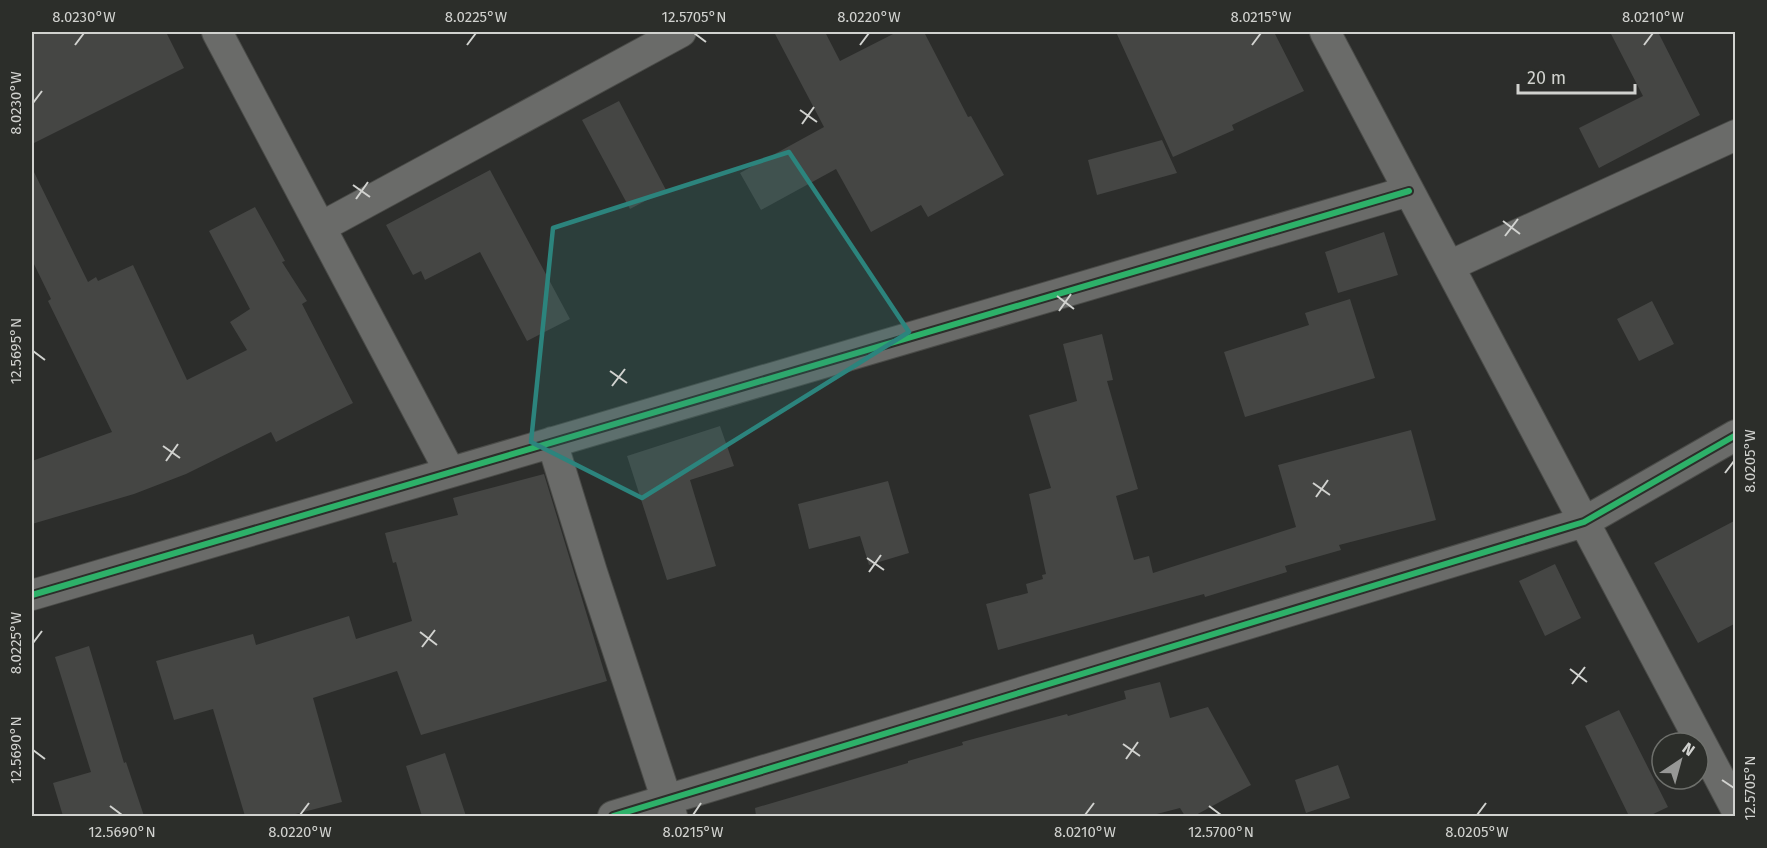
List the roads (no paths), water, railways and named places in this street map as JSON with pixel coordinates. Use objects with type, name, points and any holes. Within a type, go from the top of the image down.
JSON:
[{"type":"street","points":[[217,32],[450,472]]},
{"type":"street","points":[[321,227],[681,32]]},
{"type":"street","points":[[1325,32],[1736,809]]},
{"type":"street","points":[[1449,266],[1736,135]]},
{"type":"street","points":[[32,595],[1409,190]]},
{"type":"street","points":[[612,816],[669,808],[1584,522],[1736,435]]},
{"type":"street","points":[[552,442],[669,808]]}]
